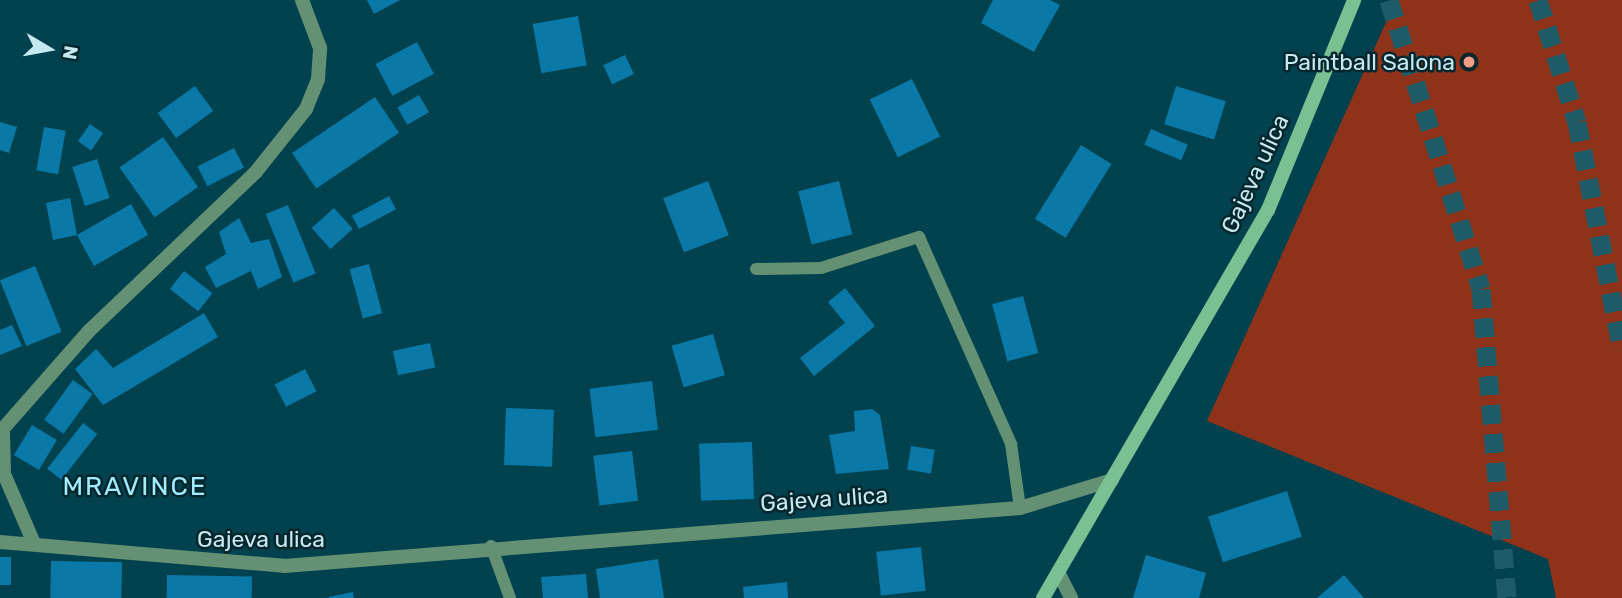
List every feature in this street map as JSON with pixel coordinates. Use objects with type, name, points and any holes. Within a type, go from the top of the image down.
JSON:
[{"type":"main road","name":"Gajeva ulica","points":[[1112,480],[1268,210],[1354,0]]},
{"type":"main road","points":[[1043,598],[1112,480]]},
{"type":"street","points":[[33,541],[4,474],[1,432],[90,330],[255,173],[306,109],[318,79],[320,48],[302,0]]},
{"type":"street","name":"Gajeva ulica","points":[[0,542],[33,541],[148,559],[284,566],[491,546],[1020,508],[1112,480]]},
{"type":"street","points":[[1058,572],[1071,598]]},
{"type":"lane","points":[[756,269],[821,268],[919,237],[1011,444],[1020,508]]},
{"type":"lane","points":[[491,546],[510,598]]},
{"type":"shaded area","points":[[1396,0],[1622,0],[1622,598],[1556,598],[1548,559],[1207,421]]},
{"type":"building","points":[[367,0],[400,0],[374,14]]},
{"type":"building","points":[[993,0],[1050,0],[1060,5],[1034,52],[981,23]]},
{"type":"building","points":[[578,16],[587,65],[541,73],[533,24]]},
{"type":"building","points":[[417,42],[434,74],[392,96],[376,64]]},
{"type":"building","points":[[625,55],[634,74],[612,84],[603,65]]},
{"type":"building","points":[[912,79],[940,137],[898,157],[870,100]]},
{"type":"building","points":[[195,86],[213,111],[176,138],[158,113]]},
{"type":"building","points":[[1176,86],[1226,101],[1214,139],[1164,124]]},
{"type":"building","points":[[419,95],[429,112],[407,125],[397,108]]},
{"type":"building","points":[[375,97],[399,133],[316,189],[292,153]]},
{"type":"building","points":[[0,122],[17,127],[9,153],[0,150]]},
{"type":"building","points":[[90,124],[103,133],[91,150],[78,141]]},
{"type":"building","points":[[44,127],[66,131],[58,174],[36,170]]},
{"type":"building","points":[[1151,129],[1188,145],[1181,160],[1144,145]]},
{"type":"building","points":[[163,137],[198,187],[155,217],[120,167]]},
{"type":"building","points":[[1081,145],[1112,164],[1065,238],[1035,219]]},
{"type":"building","points":[[234,148],[244,168],[207,186],[197,167]]},
{"type":"building","points":[[97,159],[110,198],[85,206],[72,167]]},
{"type":"building","points":[[708,181],[729,235],[684,252],[663,198]]},
{"type":"building","points":[[839,181],[852,234],[812,245],[798,191]]},
{"type":"building","points":[[389,196],[396,209],[359,229],[352,216]]},
{"type":"building","points":[[70,198],[77,235],[53,240],[46,203]]},
{"type":"building","points":[[131,204],[148,235],[94,266],[77,235]]},
{"type":"building","points":[[288,205],[316,274],[293,283],[266,214]]},
{"type":"building","points":[[334,208],[353,229],[330,249],[312,228]]},
{"type":"building","points":[[239,218],[251,243],[269,239],[282,277],[258,289],[251,271],[216,288],[205,267],[226,254],[219,232]]},
{"type":"building","points":[[369,264],[382,313],[363,318],[350,269]]},
{"type":"building","points":[[35,266],[62,332],[26,346],[0,280]]},
{"type":"building","points":[[184,271],[212,293],[198,311],[170,289]]},
{"type":"building","points":[[845,288],[875,326],[814,376],[800,358],[845,323],[828,302]]},
{"type":"building","points":[[1023,296],[1038,353],[1007,361],[992,304]]},
{"type":"building","points":[[204,313],[218,337],[103,405],[75,369],[96,349],[113,368]]},
{"type":"building","points":[[12,325],[22,346],[0,355],[0,330]]},
{"type":"building","points":[[713,334],[725,375],[684,387],[672,346]]},
{"type":"building","points":[[430,343],[435,367],[398,375],[393,351]]},
{"type":"building","points":[[305,369],[316,391],[286,407],[275,384]]},
{"type":"building","points":[[73,380],[92,394],[64,434],[44,420]]},
{"type":"building","points":[[652,381],[658,430],[595,437],[589,389]]},
{"type":"building","points":[[506,408],[554,410],[552,467],[504,465]]},
{"type":"building","points":[[872,409],[880,415],[889,469],[836,474],[829,435],[855,431],[854,411]]},
{"type":"building","points":[[83,423],[97,434],[61,480],[47,469]]},
{"type":"building","points":[[32,425],[57,440],[39,470],[14,455]]},
{"type":"building","points":[[752,442],[754,499],[701,501],[699,444]]},
{"type":"building","points":[[911,446],[935,450],[931,473],[907,470]]},
{"type":"building","points":[[632,451],[638,501],[599,505],[593,456]]},
{"type":"building","points":[[1287,491],[1302,537],[1223,562],[1208,517]]},
{"type":"building","points":[[921,547],[926,591],[881,595],[876,552]]},
{"type":"building","points":[[1146,555],[1206,573],[1199,598],[1133,598]]},
{"type":"building","points":[[0,557],[11,557],[11,585],[0,585]]},
{"type":"building","points":[[658,559],[664,598],[600,598],[596,569]]},
{"type":"building","points":[[51,561],[122,562],[121,598],[50,598]]},
{"type":"building","points":[[586,574],[588,598],[543,598],[541,577]]},
{"type":"building","points":[[167,575],[252,576],[252,598],[167,598]]},
{"type":"building","points":[[1344,575],[1364,598],[1317,598]]},
{"type":"building","points":[[787,582],[788,598],[744,598],[743,587]]},
{"type":"building","points":[[353,592],[354,598],[329,598],[329,597]]},
{"type":"tunnel","points":[[1389,0],[1481,289],[1507,598]]},
{"type":"tunnel","points":[[1538,0],[1577,122],[1622,350]]},
{"type":"place","name":"Paintball Salona","points":[[1469,62]]},
{"type":"district","name":"MRAVINCE","points":[[135,487]]}]
